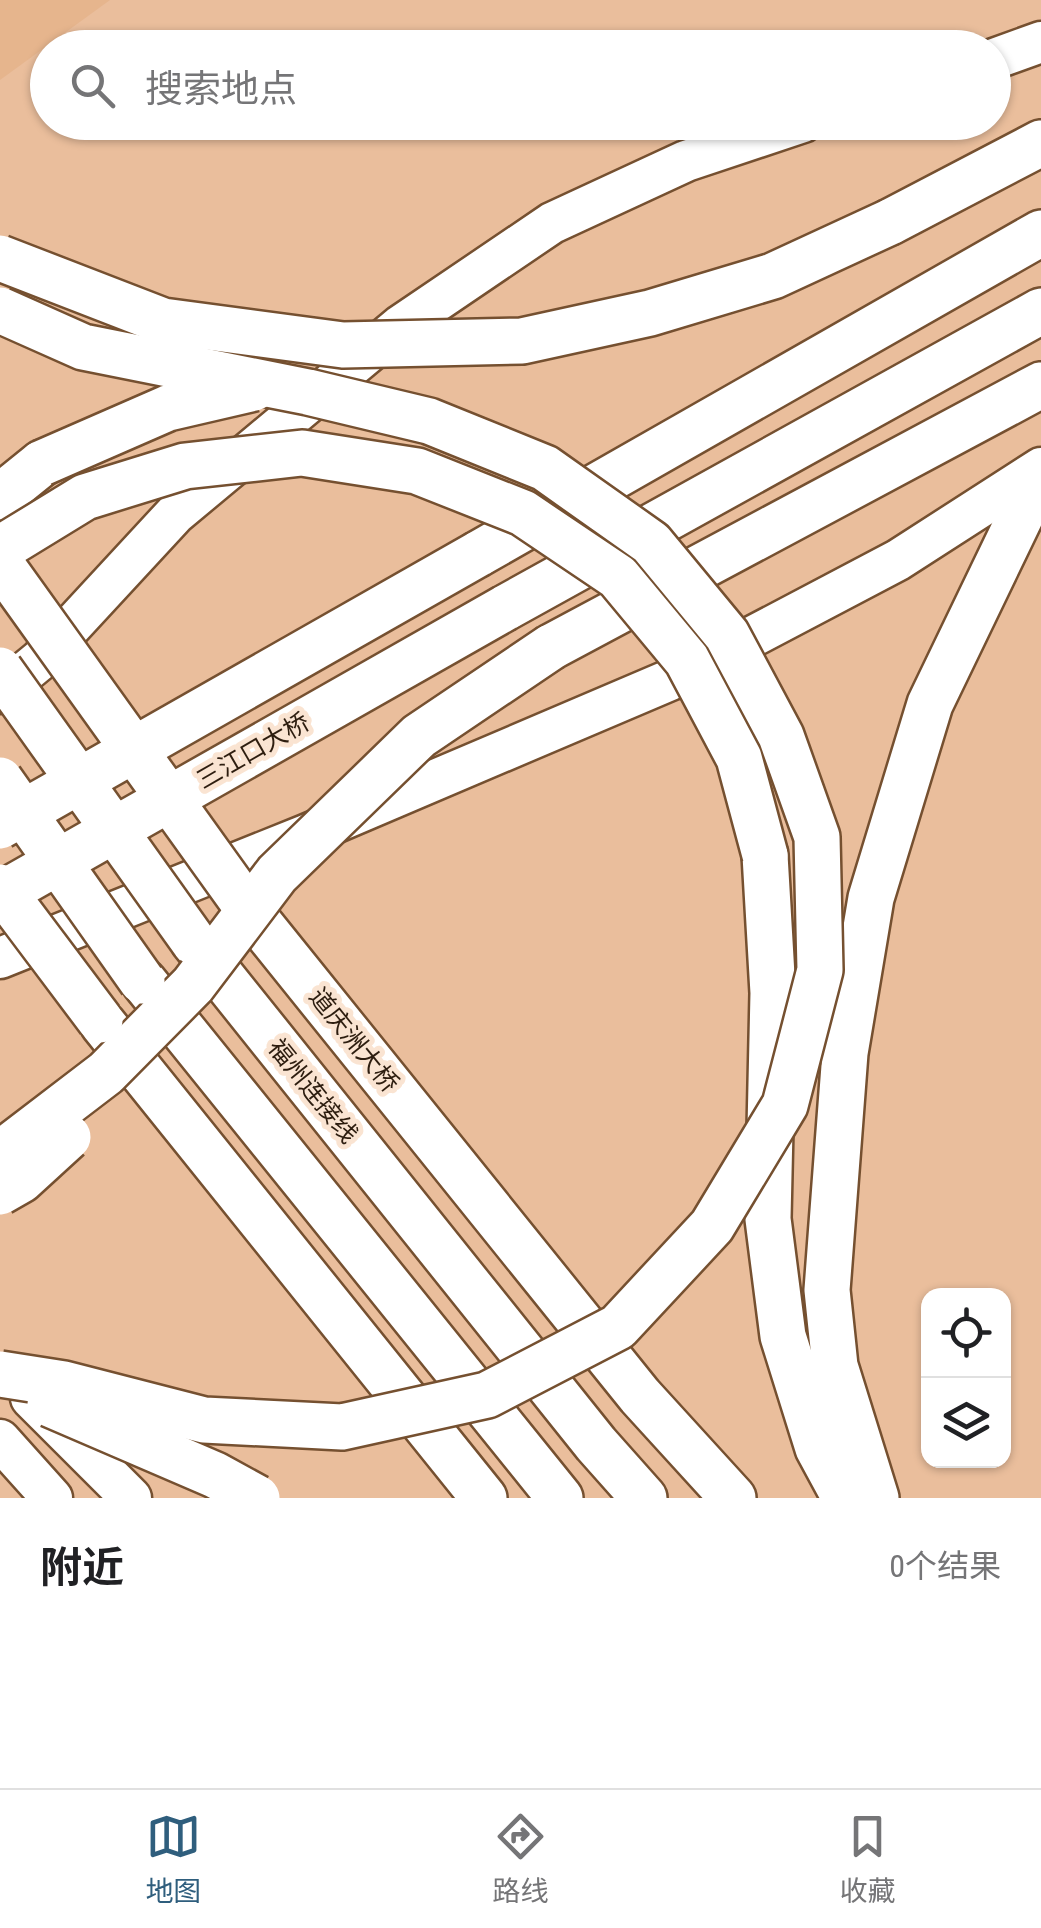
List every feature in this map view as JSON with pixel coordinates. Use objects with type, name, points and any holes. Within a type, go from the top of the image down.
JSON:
[{"type":"highway","points":[[0,497],[42,463],[168,408],[287,381],[650,313],[772,276],[890,222],[1041,143]]},
{"type":"highway","points":[[0,826],[1041,233]]},
{"type":"highway","points":[[0,258],[163,321],[343,345],[522,340]]},
{"type":"highway","points":[[0,310],[82,347],[308,392],[429,422],[545,468],[652,543],[727,635],[781,736],[817,837],[820,970],[785,1105],[712,1226],[618,1327],[487,1395],[342,1427],[204,1420],[64,1384],[0,1374]]},
{"type":"highway","name":"三江口大桥","points":[[0,894],[1041,311]]},
{"type":"highway","points":[[0,1154],[106,1073],[193,963],[277,874],[419,736],[551,647],[1041,385]]},
{"type":"highway","points":[[0,548],[85,496],[185,466],[302,453],[417,471],[523,512],[618,577],[687,660],[739,758],[765,855],[773,993],[768,1219],[782,1336],[818,1448],[845,1498]]},
{"type":"highway","points":[[876,1498],[835,1366],[827,1290],[846,1053],[872,898],[930,704],[1022,513],[1041,489]]},
{"type":"highway","name":"道庆洲大桥","points":[[0,563],[248,909],[640,1396],[733,1498]]},
{"type":"highway","name":"福州连接线","points":[[0,670],[193,963],[644,1498]]},
{"type":"highway","points":[[0,780],[142,980],[545,1482]]},
{"type":"highway","points":[[0,887],[100,1020],[473,1486]]},
{"type":"highway","points":[[0,1192],[21,1180],[120,1089],[193,963]]},
{"type":"highway","points":[[0,1390],[58,1406],[215,1475],[257,1498]]},
{"type":"main road","points":[[1011,53],[1041,42]]},
{"type":"main road","points":[[0,693],[40,660],[175,514],[400,326],[552,223],[686,162],[750,140]]},
{"type":"main road","points":[[0,958],[306,835],[670,680],[898,560],[1041,468]]},
{"type":"main road","points":[[0,1358],[39,1408],[130,1498]]},
{"type":"main road","points":[[0,1440],[52,1498]]},
{"type":"shaded area","points":[[0,0],[110,0],[69,30],[30,30],[30,58],[0,80]]}]
